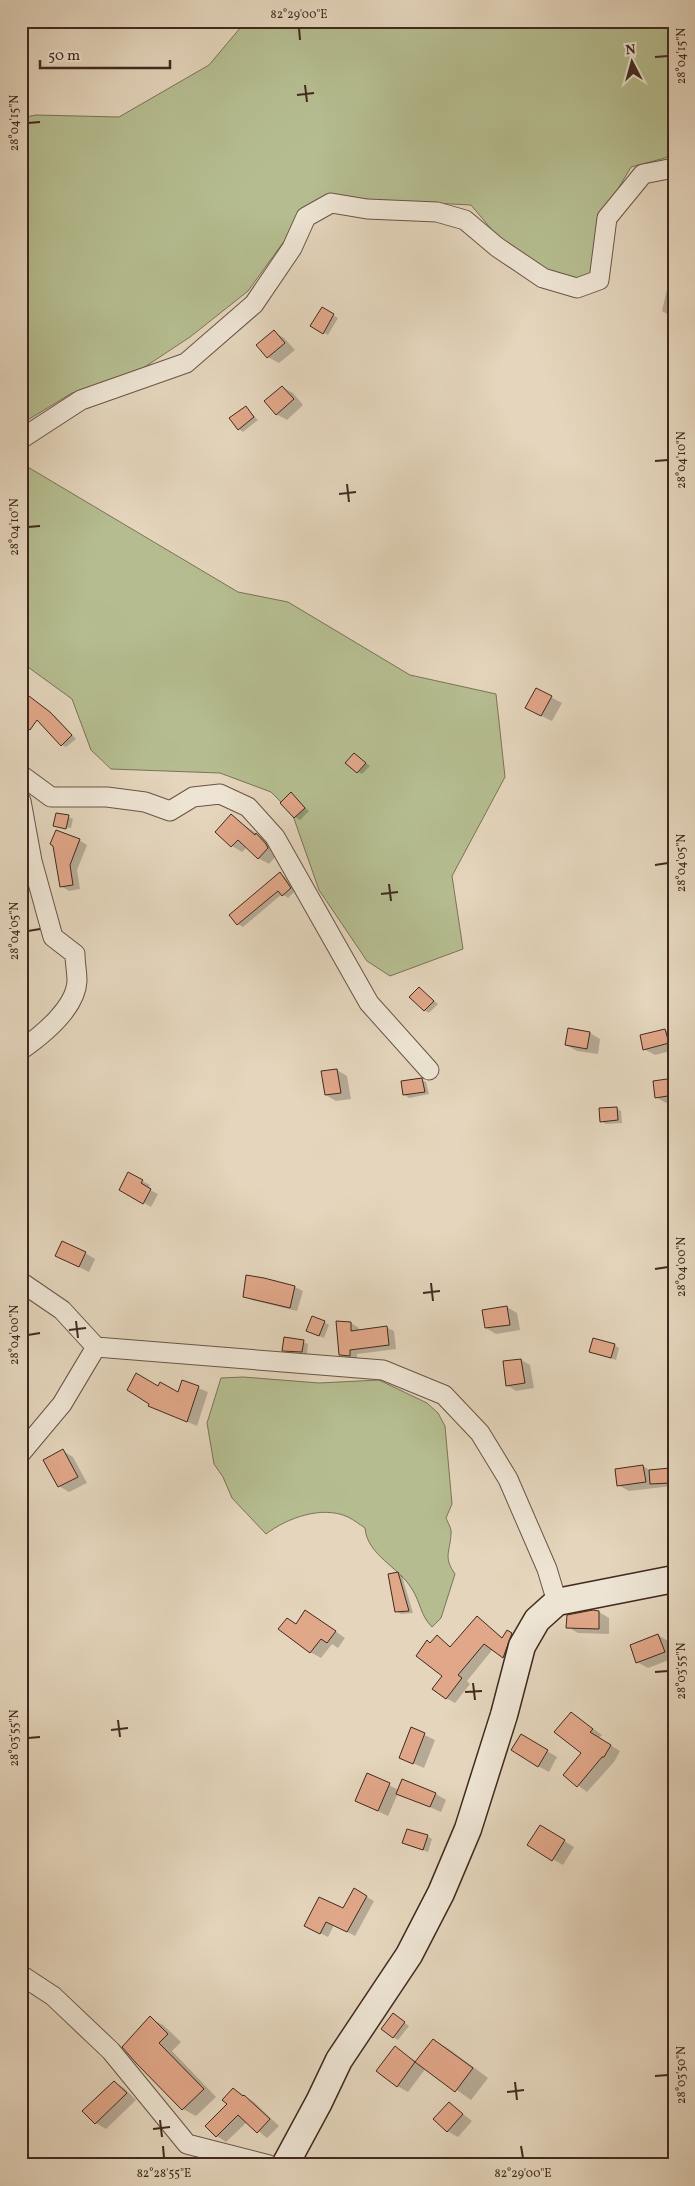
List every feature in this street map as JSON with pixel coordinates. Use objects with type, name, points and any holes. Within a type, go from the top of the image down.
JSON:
[{"type":"street","points":[[21,439],[81,400],[186,363],[254,304],[292,248],[306,217],[331,203],[367,209],[437,212],[465,220],[497,247],[543,278],[577,288],[599,280],[607,218],[643,174],[674,168]]},
{"type":"street","points":[[21,775],[51,797],[107,797],[145,802],[170,811],[192,798],[220,794],[248,807],[275,837],[369,1003],[429,1070]]},
{"type":"street","points":[[21,801],[32,861],[54,936],[75,954],[77,983],[66,1010],[38,1038],[21,1050]]},
{"type":"street","points":[[21,1282],[62,1310],[96,1347],[383,1370],[444,1395],[480,1433],[508,1479],[547,1569],[557,1602]]},
{"type":"street","points":[[21,1453],[62,1404],[96,1347]]},
{"type":"street","points":[[285,2165],[339,2060],[409,1955],[440,1893],[468,1829],[504,1715],[522,1646],[538,1620],[557,1602],[674,1579]]},
{"type":"street","points":[[21,1975],[53,1996],[111,2051],[187,2144],[269,2165]]},
{"type":"green space","points":[[246,21],[674,21],[674,152],[665,158],[631,167],[602,216],[595,273],[576,282],[547,272],[503,243],[471,205],[372,200],[328,194],[303,210],[285,240],[248,291],[190,337],[128,378],[72,393],[21,424],[21,118],[36,115],[119,117],[209,65]]},
{"type":"green space","points":[[21,463],[238,592],[288,602],[410,675],[496,694],[505,777],[452,876],[463,949],[390,976],[367,961],[319,890],[292,813],[271,792],[220,773],[111,769],[91,750],[72,699],[21,662]]},
{"type":"green space","points":[[243,1377],[319,1383],[379,1380],[427,1403],[438,1413],[445,1426],[452,1504],[446,1518],[451,1532],[448,1559],[455,1574],[441,1618],[432,1627],[425,1618],[415,1594],[406,1581],[371,1546],[365,1528],[348,1517],[327,1512],[305,1515],[294,1518],[266,1534],[232,1498],[223,1477],[214,1464],[207,1423],[221,1378]]},
{"type":"building","points":[[322,307],[334,314],[323,334],[310,326]]},
{"type":"building","points":[[274,330],[285,343],[267,358],[256,345]]},
{"type":"building","points":[[282,386],[294,399],[276,415],[264,401]]},
{"type":"building","points":[[246,406],[254,417],[238,430],[229,418]]},
{"type":"building","points":[[536,688],[552,696],[541,716],[525,708]]},
{"type":"building","points":[[21,690],[50,712],[72,735],[61,746],[37,720],[30,730],[21,723]]},
{"type":"building","points":[[354,753],[366,763],[357,773],[345,763]]},
{"type":"building","points":[[291,792],[305,808],[294,818],[280,803]]},
{"type":"building","points":[[56,813],[69,815],[66,829],[53,826]]},
{"type":"building","points":[[231,814],[255,835],[256,833],[266,844],[268,848],[258,859],[238,840],[231,847],[215,832]]},
{"type":"building","points":[[56,830],[80,839],[70,865],[73,885],[60,887],[53,846],[50,844]]},
{"type":"building","points":[[280,872],[291,888],[282,896],[278,891],[237,925],[229,915]]},
{"type":"building","points":[[419,987],[434,1001],[424,1011],[409,997]]},
{"type":"building","points":[[568,1028],[590,1032],[587,1049],[565,1045]]},
{"type":"building","points":[[665,1029],[669,1043],[643,1050],[640,1035]]},
{"type":"building","points":[[337,1069],[341,1093],[325,1095],[321,1071]]},
{"type":"building","points":[[422,1078],[425,1092],[403,1095],[401,1081]]},
{"type":"building","points":[[674,1078],[674,1095],[655,1098],[653,1081]]},
{"type":"building","points":[[617,1107],[618,1120],[600,1122],[599,1108]]},
{"type":"building","points":[[128,1172],[143,1180],[141,1183],[151,1189],[143,1204],[119,1190]]},
{"type":"building","points":[[62,1241],[86,1252],[79,1267],[55,1256]]},
{"type":"building","points":[[246,1275],[295,1286],[290,1308],[243,1297]]},
{"type":"building","points":[[507,1306],[510,1325],[485,1328],[482,1310]]},
{"type":"building","points":[[312,1316],[325,1321],[319,1336],[306,1331]]},
{"type":"building","points":[[336,1321],[351,1322],[351,1331],[387,1326],[389,1345],[350,1350],[350,1356],[339,1355]]},
{"type":"building","points":[[284,1337],[304,1340],[302,1352],[282,1351]]},
{"type":"building","points":[[593,1338],[615,1344],[611,1358],[589,1352]]},
{"type":"building","points":[[521,1359],[525,1383],[506,1386],[503,1361]]},
{"type":"building","points":[[136,1373],[158,1386],[160,1382],[178,1392],[182,1380],[199,1386],[187,1422],[148,1406],[149,1404],[127,1390]]},
{"type":"building","points":[[63,1449],[78,1477],[58,1487],[43,1460]]},
{"type":"building","points":[[643,1465],[646,1482],[617,1486],[615,1469]]},
{"type":"building","points":[[670,1468],[671,1483],[650,1484],[649,1470]]},
{"type":"building","points":[[398,1572],[409,1611],[395,1612],[388,1574]]},
{"type":"building","points":[[305,1610],[336,1631],[327,1643],[321,1639],[310,1653],[278,1629],[287,1618],[296,1624]]},
{"type":"building","points":[[593,1610],[599,1611],[599,1629],[566,1628],[567,1615]]},
{"type":"building","points":[[477,1616],[502,1638],[507,1630],[512,1633],[503,1658],[484,1644],[458,1675],[462,1678],[446,1699],[432,1689],[442,1676],[416,1656],[427,1640],[430,1643],[437,1635],[450,1647]]},
{"type":"building","points":[[658,1634],[665,1652],[636,1663],[630,1645]]},
{"type":"building","points":[[571,1712],[593,1729],[590,1732],[611,1745],[604,1757],[577,1787],[563,1775],[581,1753],[554,1732]]},
{"type":"building","points":[[411,1727],[425,1733],[413,1764],[399,1758]]},
{"type":"building","points":[[521,1734],[548,1750],[538,1767],[511,1750]]},
{"type":"building","points":[[367,1773],[390,1783],[378,1811],[355,1801]]},
{"type":"building","points":[[402,1779],[436,1793],[430,1807],[396,1794]]},
{"type":"building","points":[[540,1825],[565,1840],[552,1861],[527,1845]]},
{"type":"building","points":[[407,1829],[428,1835],[423,1850],[402,1843]]},
{"type":"building","points":[[354,1888],[367,1896],[347,1932],[326,1922],[320,1934],[304,1926],[319,1897],[343,1908]]},
{"type":"building","points":[[393,2013],[405,2022],[393,2038],[381,2029]]},
{"type":"building","points":[[150,2016],[168,2034],[159,2043],[204,2089],[182,2110],[122,2047]]},
{"type":"building","points":[[433,2039],[473,2068],[455,2092],[415,2062]]},
{"type":"building","points":[[395,2046],[415,2062],[397,2087],[376,2071]]},
{"type":"building","points":[[114,2081],[127,2093],[95,2124],[82,2111]]},
{"type":"building","points":[[233,2088],[244,2095],[270,2119],[257,2133],[238,2115],[216,2137],[205,2126],[227,2104],[222,2100]]},
{"type":"building","points":[[449,2102],[463,2114],[447,2132],[433,2119]]}]
